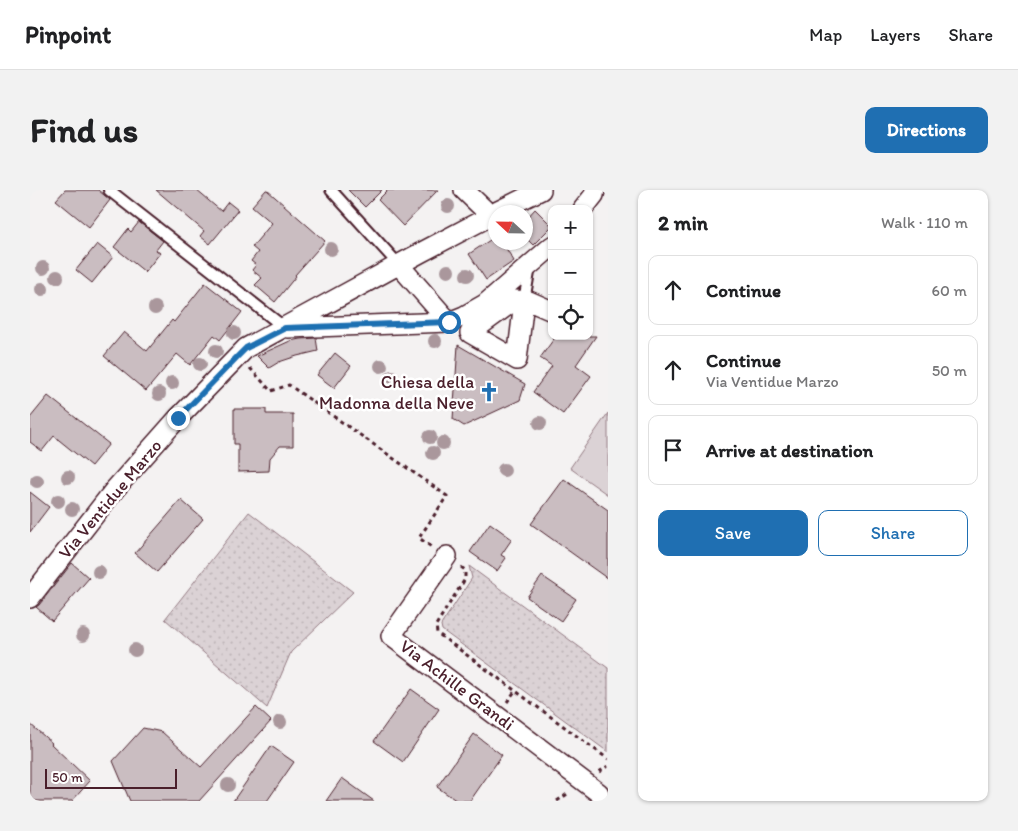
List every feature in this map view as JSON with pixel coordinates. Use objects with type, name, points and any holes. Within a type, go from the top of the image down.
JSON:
[{"type":"street","points":[[464,190],[488,209]]},
{"type":"street","name":"Via Ventidue Marzo","points":[[512,205],[541,190]]},
{"type":"street","points":[[586,205],[595,190]]},
{"type":"street","name":"Via Ventidue Marzo","points":[[30,598],[114,489],[178,418],[246,348],[488,217]]},
{"type":"street","points":[[285,328],[449,322],[486,304],[548,249]]},
{"type":"street","points":[[399,265],[449,322]]},
{"type":"street","points":[[524,301],[529,301],[548,309]]},
{"type":"street","name":"Via Achille Grandi","points":[[447,556],[391,636],[598,794]]},
{"type":"lane","points":[[109,190],[285,328]]},
{"type":"lane","points":[[331,190],[399,265]]},
{"type":"lane","points":[[524,301],[530,264]]},
{"type":"shaded area","points":[[608,413],[608,495],[570,468]]},
{"type":"shaded area","points":[[249,512],[353,592],[291,652],[267,708],[165,619]]},
{"type":"shaded area","points":[[469,566],[608,668],[608,752],[442,630],[441,625],[472,578]]},
{"type":"building","points":[[65,190],[98,190],[110,200],[89,227],[56,200]]},
{"type":"building","points":[[156,190],[196,190],[221,211],[228,202],[238,210],[210,244],[200,236],[204,231]]},
{"type":"building","points":[[266,190],[325,241],[295,275],[275,302],[255,285],[262,278],[252,270],[256,265],[251,261],[258,252],[252,247],[272,223],[252,206]]},
{"type":"building","points":[[348,190],[382,190],[365,207]]},
{"type":"building","points":[[388,190],[438,190],[403,226],[378,200]]},
{"type":"building","points":[[535,209],[548,222],[548,230],[533,245],[533,211]]},
{"type":"building","points":[[139,222],[163,241],[156,250],[160,253],[145,272],[114,247],[128,229],[131,232]]},
{"type":"building","points":[[488,241],[488,250],[507,250],[514,261],[486,280],[469,254]]},
{"type":"building","points":[[97,244],[113,257],[92,283],[76,270]]},
{"type":"building","points":[[205,283],[242,312],[220,340],[214,335],[190,365],[177,354],[146,391],[104,356],[124,332],[147,351],[172,320],[174,322]]},
{"type":"building","points":[[593,336],[596,336],[576,365],[591,376],[563,414],[533,392],[552,366],[540,358],[553,340],[593,340]]},
{"type":"building","points":[[316,338],[318,351],[279,362],[269,368],[257,356],[290,341]]},
{"type":"building","name":"Chiesa della Madonna della Neve","points":[[458,345],[525,384],[520,400],[464,426],[453,419]]},
{"type":"building","points":[[335,353],[351,366],[334,388],[317,375]]},
{"type":"building","points":[[48,396],[109,444],[91,466],[54,436],[42,451],[30,442],[30,418]]},
{"type":"building","points":[[234,409],[266,409],[266,414],[293,414],[293,446],[280,446],[270,458],[269,471],[238,472],[238,444],[234,444]]},
{"type":"building","points":[[564,479],[608,510],[608,579],[531,524]]},
{"type":"building","points":[[30,492],[49,507],[30,532]]},
{"type":"building","points":[[181,500],[203,519],[157,572],[135,553]]},
{"type":"building","points":[[490,523],[512,539],[501,555],[506,558],[497,571],[470,552]]},
{"type":"building","points":[[72,563],[89,578],[52,621],[36,607]]},
{"type":"building","points":[[542,576],[576,599],[561,621],[527,597]]},
{"type":"building","points":[[411,689],[439,709],[403,762],[374,741]]},
{"type":"building","points":[[256,707],[271,721],[199,801],[130,801],[113,761],[143,728],[162,732],[201,767]]},
{"type":"building","points":[[30,724],[90,781],[72,801],[30,801]]},
{"type":"building","points":[[474,734],[502,755],[470,801],[457,801],[437,787]]},
{"type":"building","points":[[271,746],[294,762],[267,801],[233,801]]},
{"type":"building","points":[[342,778],[374,801],[326,801]]},
{"type":"place","name":"Chiesa della Madonna della Neve","points":[[489,392]]},
{"type":"route","points":[[178,418],[246,348],[285,328],[449,322]]}]
